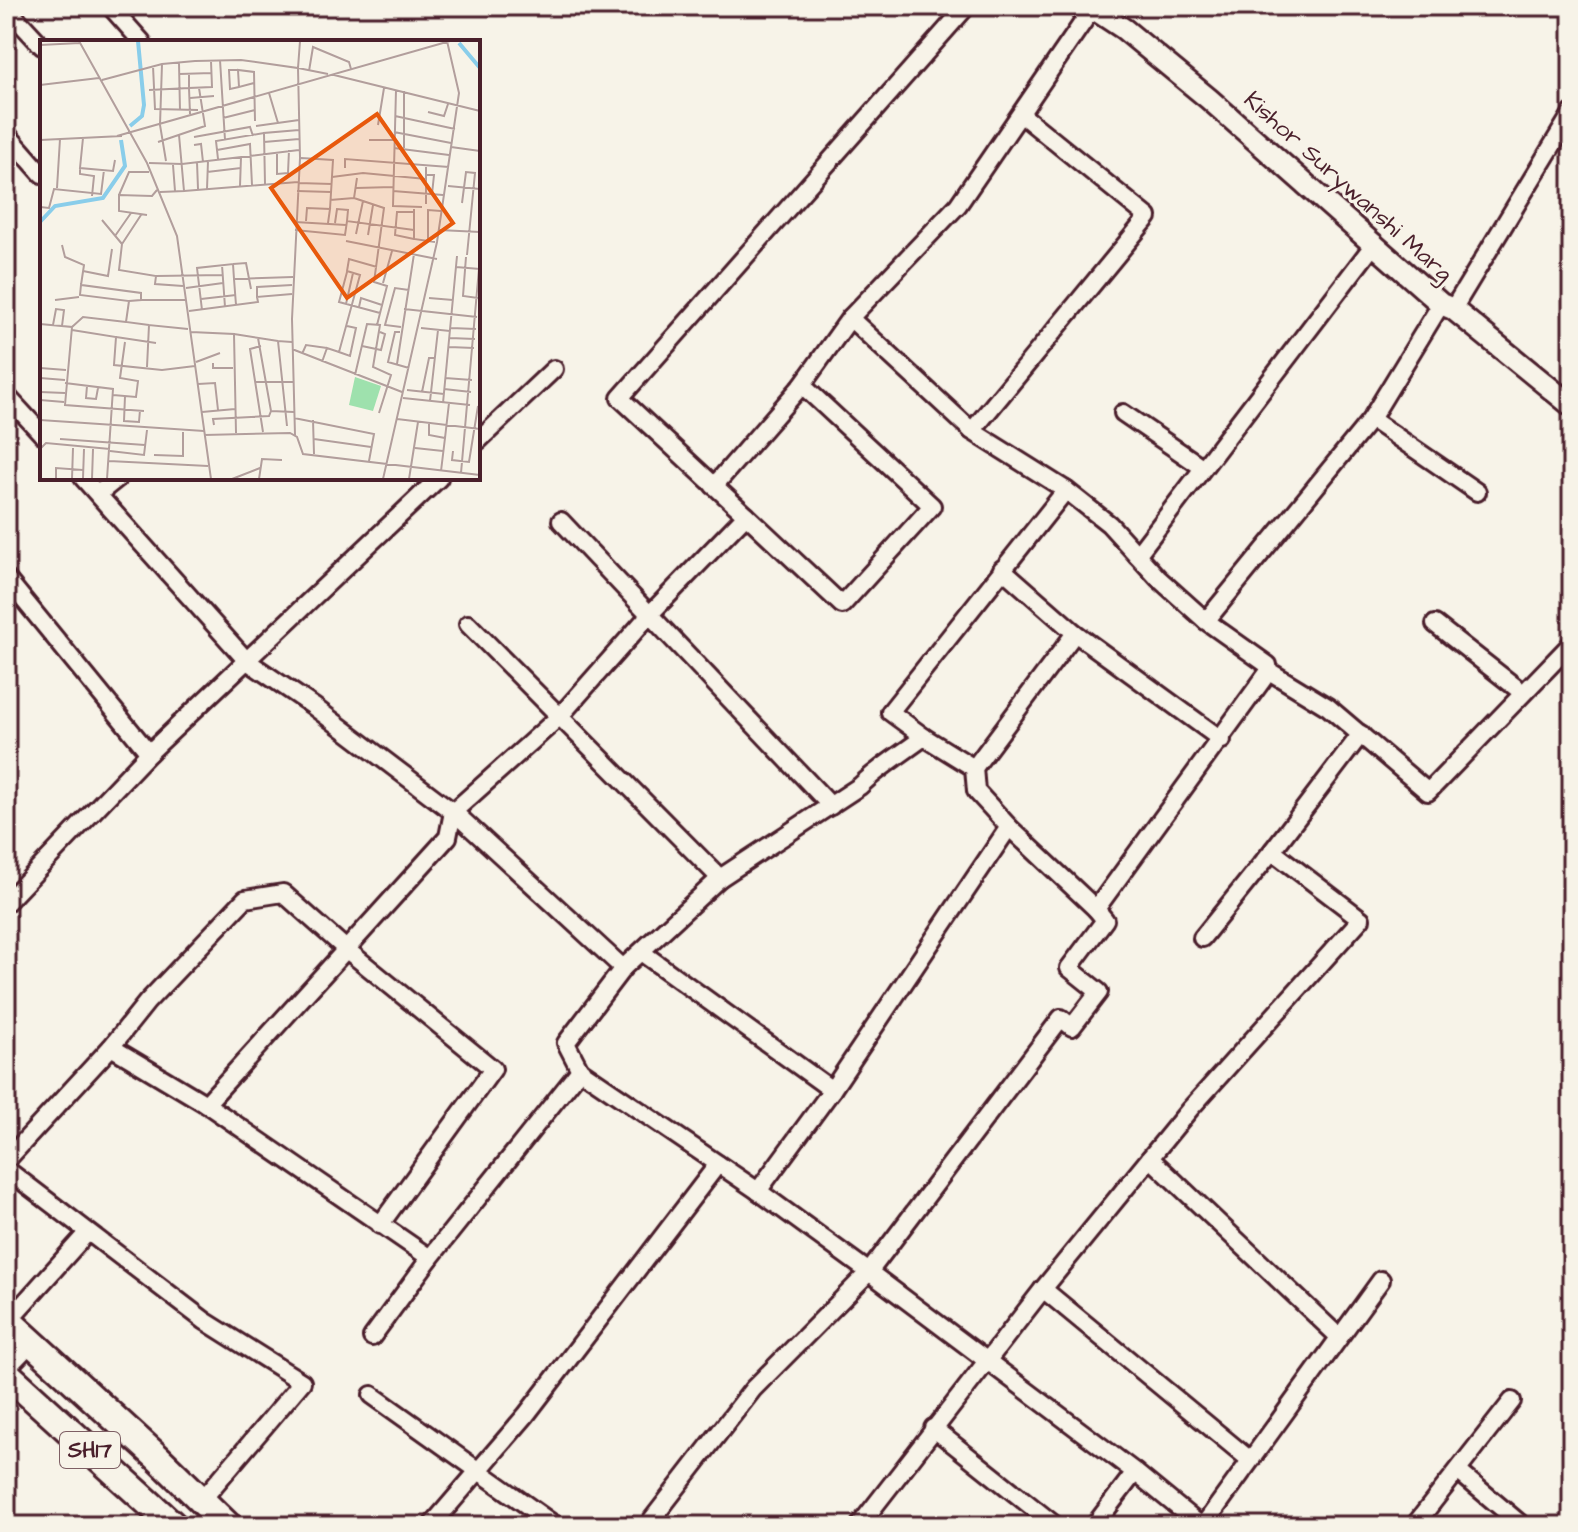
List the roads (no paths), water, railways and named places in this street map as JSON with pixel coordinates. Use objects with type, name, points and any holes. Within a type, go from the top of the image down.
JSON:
[{"type":"main road","points":[[7,1320],[228,1526]]},
{"type":"main road","name":"SH17","points":[[6,1371],[174,1526]]},
{"type":"street","points":[[110,6],[140,40]]},
{"type":"street","points":[[802,385],[932,506],[842,605],[620,398],[967,6]]},
{"type":"street","points":[[6,7],[40,44]]},
{"type":"street","points":[[714,486],[802,385],[850,318],[958,205],[1022,115],[1090,7]]},
{"type":"street","name":"Kishor Surywanshi Marg","points":[[1090,7],[1124,29],[1209,99],[1447,306],[1572,406]]},
{"type":"street","points":[[1206,621],[1371,419],[1572,113]]},
{"type":"street","points":[[972,431],[1148,217],[1022,115]]},
{"type":"street","points":[[6,133],[40,172]]},
{"type":"street","points":[[1137,555],[1375,243]]},
{"type":"street","points":[[850,318],[972,431],[1066,490],[1109,524],[1158,578],[1206,621],[1268,665],[1269,671],[1222,740],[1096,909]]},
{"type":"street","points":[[480,439],[554,369]]},
{"type":"street","points":[[6,395],[40,432]]},
{"type":"street","points":[[1123,413],[1202,467]]},
{"type":"street","points":[[1371,419],[1477,492]]},
{"type":"street","points":[[85,480],[247,661],[313,706],[453,812],[623,968]]},
{"type":"street","points":[[98,494],[116,480]]},
{"type":"street","points":[[6,903],[149,753],[437,480]]},
{"type":"street","points":[[974,768],[890,712],[1066,490]]},
{"type":"street","points":[[206,1104],[448,837],[453,812],[560,716],[651,613],[746,515]]},
{"type":"street","points":[[561,521],[831,806]]},
{"type":"street","points":[[1002,569],[1075,633],[1222,740]]},
{"type":"street","points":[[6,578],[149,753]]},
{"type":"street","points":[[468,624],[720,878]]},
{"type":"street","points":[[1435,624],[1523,693]]},
{"type":"street","points":[[647,1526],[753,1389],[869,1272],[1061,1018],[1072,1027],[1099,992],[1069,968],[1105,920],[976,791],[974,768],[1075,633]]},
{"type":"street","points":[[1269,671],[1328,707],[1428,792],[1572,643]]},
{"type":"street","points":[[1202,938],[1361,734]]},
{"type":"street","points":[[924,737],[831,806],[720,878],[623,968],[566,1043],[580,1070],[758,1191],[869,1272],[1202,1526],[1381,1280]]},
{"type":"street","points":[[758,1191],[832,1090],[1009,827]]},
{"type":"street","points":[[859,1526],[1043,1289],[1190,1109],[1361,919],[1272,851]]},
{"type":"street","points":[[6,1161],[111,1047],[147,1002],[245,899],[283,893],[347,950],[493,1069],[380,1225]]},
{"type":"street","points":[[641,952],[832,1090]]},
{"type":"street","points":[[111,1047],[206,1104],[430,1258]]},
{"type":"street","points":[[372,1337],[430,1258],[580,1070]]},
{"type":"street","points":[[1150,1158],[1339,1337]]},
{"type":"street","points":[[436,1524],[526,1415],[718,1164]]},
{"type":"street","points":[[6,1169],[205,1321],[302,1382],[202,1500]]},
{"type":"street","points":[[7,1320],[87,1233]]},
{"type":"street","points":[[1043,1289],[1250,1460]]},
{"type":"street","points":[[6,1371],[32,1342]]},
{"type":"street","points":[[372,1395],[556,1526]]},
{"type":"street","points":[[1414,1526],[1512,1401]]},
{"type":"street","points":[[933,1428],[1056,1526]]},
{"type":"street","points":[[1094,1526],[1135,1472]]},
{"type":"street","points":[[1459,1472],[1523,1526]]}]
